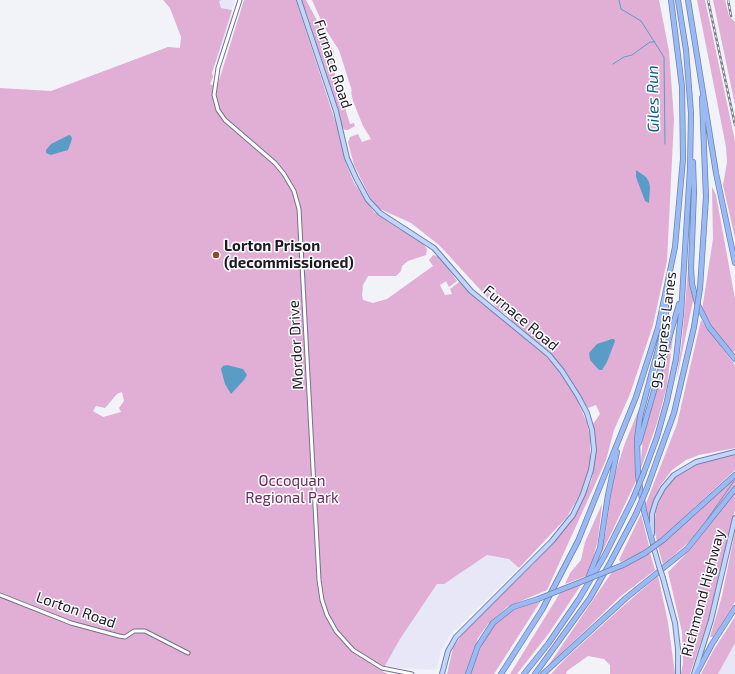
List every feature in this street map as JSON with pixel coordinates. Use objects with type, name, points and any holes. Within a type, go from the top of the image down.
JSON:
[{"type":"highway","points":[[501,674],[535,622],[562,573],[585,526],[646,370],[666,298],[678,224],[684,144],[680,66],[671,0]]},
{"type":"highway","name":"95 Express Lanes","points":[[524,674],[548,644],[579,599],[605,555],[633,499],[644,472],[662,423],[672,380],[679,332],[683,285],[691,142],[691,113],[688,71],[678,0]]},
{"type":"highway","points":[[688,0],[718,183],[735,263]]},
{"type":"highway","points":[[535,674],[590,598],[636,514],[676,407],[694,328],[700,288],[704,239],[706,176],[700,71]]},
{"type":"highway","points":[[691,142],[694,192],[691,254],[692,284],[697,303],[705,322],[715,337],[735,359]]},
{"type":"highway","points":[[637,469],[640,435],[674,323],[683,285]]},
{"type":"highway","points":[[653,544],[644,511],[637,469],[636,448],[639,423],[666,319],[666,298]]},
{"type":"highway","points":[[579,599],[600,548],[610,483],[621,437]]},
{"type":"highway","points":[[468,674],[478,646],[493,623],[513,607],[538,599],[623,565],[645,553],[663,540],[735,475]]},
{"type":"highway","points":[[543,674],[626,598],[687,549],[735,489]]},
{"type":"highway","points":[[695,674],[735,608]]},
{"type":"main road","name":"Furnace Road","points":[[299,0],[336,111],[347,158],[368,200],[380,213],[434,248],[471,291],[549,355],[573,387],[587,413],[592,430],[594,450],[591,470],[583,494],[573,515],[552,541],[456,637],[448,651],[442,674]]},
{"type":"main road","name":"Richmond Highway","points":[[678,674],[675,623],[653,544],[652,526],[654,508],[661,492],[670,479],[691,464],[735,452]]},
{"type":"main road","name":"Richmond Highway","points":[[695,674],[735,518]]},
{"type":"street","name":"Mordor Drive","points":[[240,0],[218,68],[214,95],[218,109],[225,120],[275,163],[284,174],[294,191],[300,210],[318,573],[322,600],[336,631],[353,650],[368,661],[382,668],[412,674]]},
{"type":"street","name":"Lorton Road","points":[[0,595],[71,623],[119,636],[125,637],[134,631],[145,630],[188,653]]},
{"type":"shaded area","points":[[218,0],[235,0],[232,10],[221,8]]},
{"type":"shaded area","points":[[218,12],[233,16],[220,57],[216,62],[205,57]]},
{"type":"shaded area","points":[[487,555],[509,559],[519,568],[450,635],[441,651],[437,668],[433,670],[399,668],[385,665],[400,639],[437,584]]},
{"type":"shaded area","points":[[735,643],[735,674],[718,674],[724,663]]},
{"type":"green space","name":"Occoquan Regional Park","points":[[163,0],[221,0],[219,1],[221,8],[232,10],[212,73],[213,77],[210,84],[217,87],[244,0],[296,0],[341,139],[345,161],[354,183],[374,212],[399,229],[413,236],[427,249],[426,255],[408,261],[402,266],[401,271],[396,276],[368,276],[363,285],[363,300],[373,303],[387,299],[433,266],[429,260],[433,255],[440,257],[457,281],[449,287],[446,281],[440,285],[445,295],[452,294],[450,289],[459,282],[545,355],[571,386],[587,423],[590,437],[590,464],[584,487],[567,517],[519,568],[509,559],[487,555],[444,584],[437,584],[400,639],[382,671],[388,674],[0,674],[0,88],[51,91],[168,47],[180,48],[181,37],[170,8]],"holes":[[[122,392],[124,401],[119,408],[121,412],[103,417],[93,411],[96,406],[105,408],[117,394]]]},
{"type":"green space","points":[[301,0],[306,0],[334,52],[334,71],[350,124],[354,123],[355,126],[348,130],[345,130],[342,127],[307,14]]},
{"type":"green space","points":[[312,0],[659,0],[669,51],[674,119],[667,261],[653,325],[630,394],[614,430],[606,460],[547,590],[507,607],[488,624],[478,638],[465,674],[447,674],[453,648],[465,630],[533,564],[574,518],[592,479],[596,446],[593,424],[600,414],[596,405],[588,408],[565,371],[549,352],[513,323],[510,317],[498,309],[439,245],[411,223],[378,208],[373,203],[354,165],[348,142],[350,137],[358,134],[362,142],[371,139],[363,126],[353,101],[352,91],[339,50],[324,27]]},
{"type":"green space","points":[[697,0],[705,0],[735,141],[735,238],[723,185],[727,162],[726,147]]},
{"type":"green space","points":[[713,0],[725,0],[729,16],[735,22],[735,105]]},
{"type":"green space","points":[[712,187],[716,195],[735,299],[735,352],[732,351],[713,328],[702,310],[713,239]]},
{"type":"green space","points":[[688,270],[694,296],[676,382],[682,341]]},
{"type":"green space","points":[[701,320],[735,365],[735,448],[699,455],[686,460],[672,470],[660,486],[648,518],[645,506],[677,424]]},
{"type":"green space","points":[[673,336],[667,386],[657,423],[640,471],[643,437]]},
{"type":"green space","points":[[639,409],[635,433],[636,481],[598,561],[606,531],[613,480],[625,443]]},
{"type":"green space","points":[[735,454],[735,470],[657,542],[654,527],[656,511],[661,496],[671,481],[678,474],[695,464]]},
{"type":"green space","points":[[735,477],[735,485],[705,525],[691,540],[663,565],[658,547]]},
{"type":"green space","points":[[735,492],[735,510],[710,614],[690,674],[681,674],[683,663],[682,632],[668,572],[690,550]]},
{"type":"green space","points":[[602,504],[598,539],[591,567],[586,576],[565,584],[570,573],[581,560],[585,542]]},
{"type":"green space","points":[[641,514],[649,546],[637,555],[621,562],[619,560]]},
{"type":"green space","points":[[735,531],[735,602],[713,637],[710,637],[722,596]]},
{"type":"green space","points":[[650,553],[655,570],[621,596],[548,666],[612,572]]},
{"type":"green space","points":[[658,576],[668,622],[675,674],[610,674],[610,665],[604,659],[588,656],[567,671],[566,674],[551,674],[565,659]]},
{"type":"green space","points":[[583,582],[549,633],[517,674],[510,674],[560,593]]},
{"type":"green space","points":[[542,599],[494,674],[470,674],[484,640],[497,621],[510,611]]},
{"type":"green space","points":[[735,617],[735,643],[718,674],[701,674],[713,651]]},
{"type":"water","points":[[69,135],[72,139],[68,150],[51,155],[46,153],[46,150],[51,144]]},
{"type":"water","points":[[636,170],[646,177],[649,182],[649,203],[645,201],[636,177]]},
{"type":"water","points":[[612,339],[615,341],[607,362],[602,370],[599,370],[590,360],[589,353],[597,344]]},
{"type":"water","points":[[227,365],[243,369],[247,375],[231,394],[225,384],[221,369],[223,366]]},
{"type":"waterway","name":"Giles Run","points":[[619,0],[621,9],[641,21],[664,57],[665,144]]},
{"type":"waterway","points":[[613,64],[624,57],[632,55],[650,42],[655,42]]},
{"type":"waterway","points":[[706,521],[734,481]]},
{"type":"railway","points":[[708,0],[735,125]]},
{"type":"railway","points":[[728,0],[731,16]]},
{"type":"place","name":"Lorton Prison (decommissioned)","points":[[216,255]]}]
